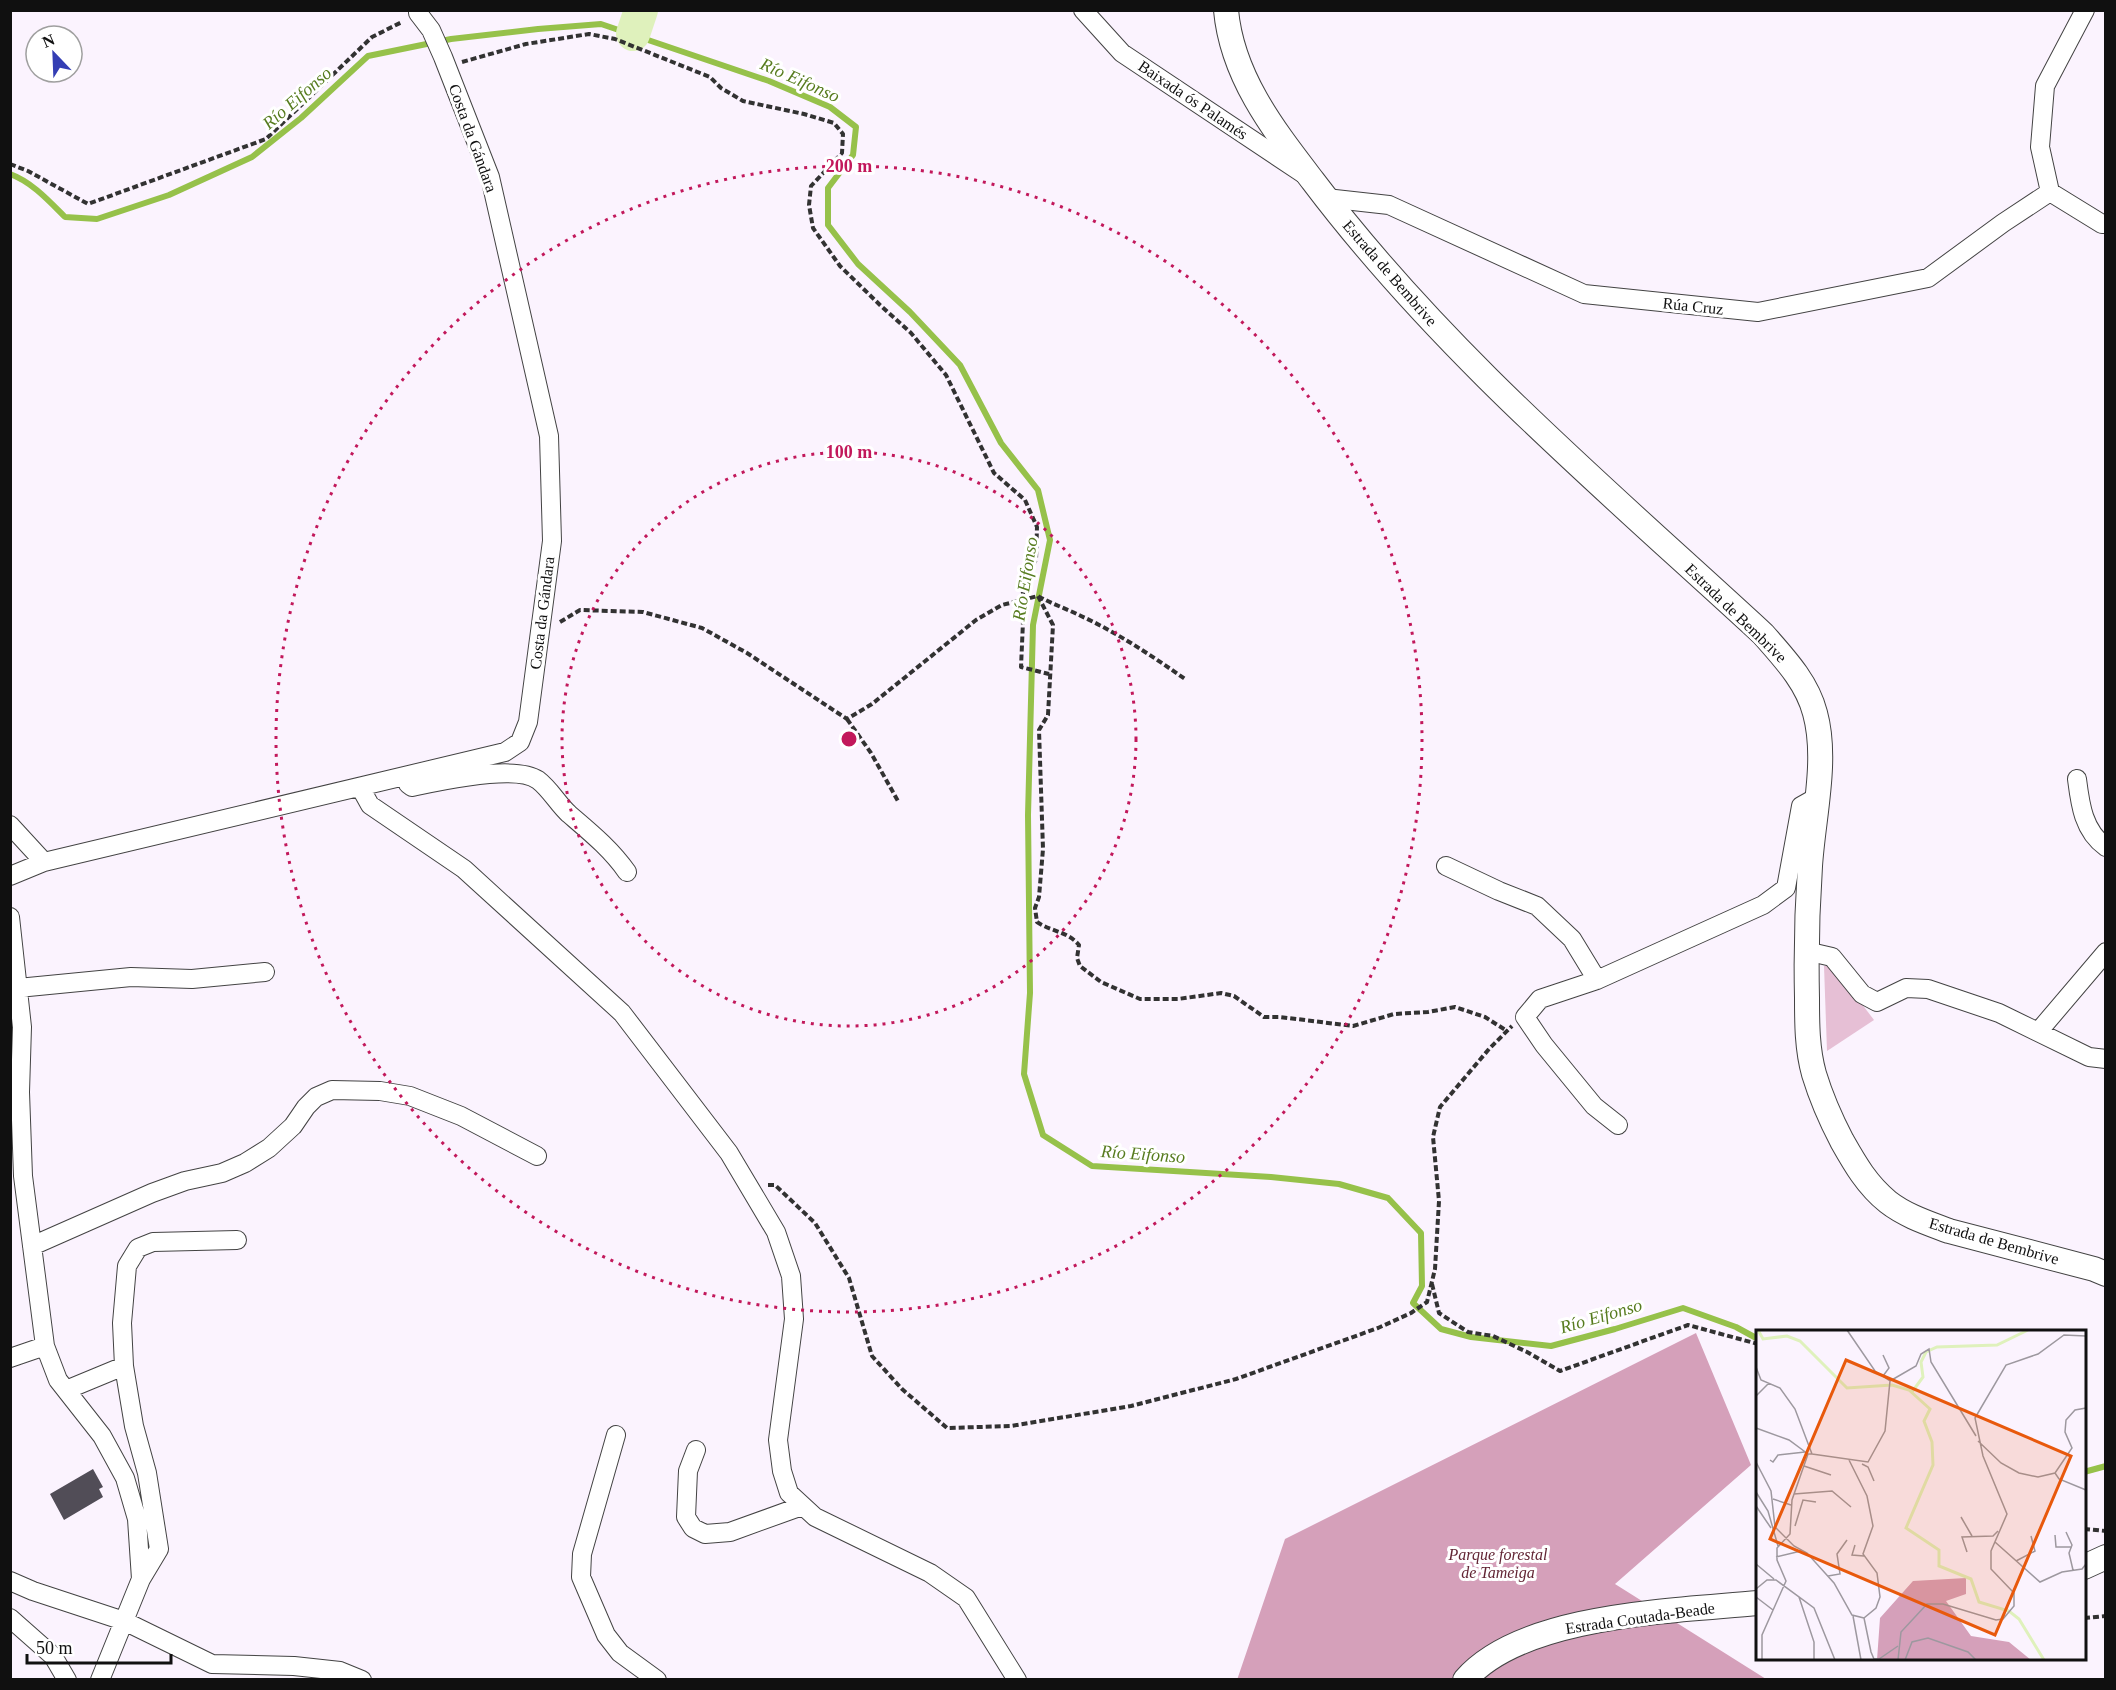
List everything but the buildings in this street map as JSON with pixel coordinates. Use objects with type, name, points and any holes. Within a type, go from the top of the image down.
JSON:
[{"type":"street","name":"Baixada ós Palamés","points":[[1083,10],[1122,53],[1319,189]]},
{"type":"street","name":"Estrada de Bembrive","points":[[1226,10],[1230,41],[1244,79],[1272,125],[1345,223],[1420,310],[1495,386],[1763,634],[1786,660],[1803,685],[1816,716],[1819,750],[1806,951],[1808,1036],[1814,1073],[1842,1140],[1862,1176],[1874,1190],[1906,1214],[1939,1227],[2106,1274]]},
{"type":"street","points":[[2085,10],[2045,86],[2040,147],[2050,192],[2102,224],[2106,224]]},
{"type":"street","name":"Costa da Gándara","points":[[10,876],[44,862],[504,752],[520,742],[528,722],[552,541],[549,436],[490,177],[431,30],[417,11]]},
{"type":"street","name":"Rúa Cruz","points":[[1319,189],[1389,206],[1584,294],[1758,312],[1928,278],[2050,192]]},
{"type":"street","points":[[395,778],[412,787],[466,776],[512,773],[537,779],[561,807],[613,853],[627,872]]},
{"type":"street","points":[[2077,778],[2082,813],[2097,841],[2106,847]]},
{"type":"street","points":[[360,787],[370,805],[464,869],[622,1013],[729,1154],[776,1232],[791,1276],[794,1319],[778,1440],[782,1471],[789,1493],[815,1517],[930,1573],[966,1598],[1017,1680]]},
{"type":"street","points":[[1618,1125],[1594,1106],[1544,1045],[1525,1017],[1540,999],[1597,980],[1763,905],[1786,888],[1801,806],[1817,797]]},
{"type":"street","points":[[10,825],[44,862]]},
{"type":"street","points":[[1446,866],[1537,906],[1572,939],[1597,980]]},
{"type":"street","points":[[10,917],[22,1027],[16,1105],[45,1346],[58,1380],[102,1436],[125,1478],[137,1519],[141,1579]]},
{"type":"street","points":[[1806,951],[1832,957],[1862,994],[1877,1002],[1906,988],[1928,989],[1999,1013],[2089,1057],[2106,1059]]},
{"type":"street","points":[[2038,1032],[2106,952]]},
{"type":"street","points":[[18,988],[131,976],[192,979],[265,972]]},
{"type":"street","points":[[32,1246],[152,1193],[185,1181],[222,1173],[245,1163],[269,1148],[293,1126],[316,1097],[332,1090],[380,1091],[410,1096],[461,1116],[537,1156]]},
{"type":"street","points":[[100,1680],[141,1579],[159,1549],[147,1473],[134,1426],[124,1366],[122,1323],[128,1266],[138,1248],[153,1242],[237,1240]]},
{"type":"street","points":[[10,1358],[45,1346]]},
{"type":"street","points":[[66,1390],[124,1366]]},
{"type":"street","points":[[616,1435],[582,1554],[581,1577],[606,1635],[620,1653],[657,1680]]},
{"type":"street","points":[[696,1450],[688,1471],[686,1517],[693,1528],[705,1534],[730,1532],[802,1506]]},
{"type":"street","points":[[2086,1567],[2106,1557]]},
{"type":"street","points":[[10,1581],[33,1592],[124,1621],[212,1664],[288,1673],[340,1671],[362,1680]]},
{"type":"street","name":"Estrada Coutada-Beade","points":[[1465,1680],[1473,1670],[1504,1650],[1554,1629],[1635,1615],[1756,1603]]},
{"type":"street","points":[[12,1622],[53,1656],[67,1680]]},
{"type":"path","points":[[10,164],[28,171],[88,204],[165,177],[266,139],[372,37],[417,11]]},
{"type":"path","points":[[445,62],[526,44],[589,34],[615,39],[710,77],[721,88],[743,101],[834,123],[843,134],[842,153],[811,186],[809,205],[813,228],[840,266],[911,333],[946,375],[994,473],[1025,500],[1037,527],[1036,560],[1021,582],[1024,599],[1021,667],[1049,674]]},
{"type":"path","points":[[1038,596],[1053,625],[1048,715],[1039,730],[1043,849],[1039,897],[1035,908],[1037,922],[1044,927],[1071,935],[1079,945],[1077,958],[1080,966],[1101,982],[1140,999],[1179,999],[1221,993],[1234,996],[1264,1017],[1353,1026],[1394,1014],[1428,1012],[1455,1007],[1485,1017],[1507,1031]]},
{"type":"path","points":[[846,719],[872,704],[976,620],[1002,605],[1038,596],[1080,615],[1143,650],[1185,679]]},
{"type":"path","points":[[558,632],[560,621],[580,610],[642,612],[702,628],[747,653],[846,719],[872,753],[898,801]]},
{"type":"path","points":[[747,1182],[775,1185],[815,1223],[849,1278],[872,1356],[902,1389],[947,1428],[1011,1426],[1131,1406],[1236,1379],[1377,1328],[1411,1313],[1426,1302],[1435,1269],[1439,1202],[1433,1137],[1440,1107],[1507,1031],[1525,1017]]},
{"type":"path","points":[[1431,1282],[1439,1313],[1468,1332],[1493,1336],[1560,1371],[1688,1325],[1756,1343]]},
{"type":"path","points":[[2086,1529],[2106,1532]]},
{"type":"path","points":[[2086,1618],[2106,1616]]},
{"type":"shaded area","points":[[1824,966],[1833,966],[1874,1020],[1827,1051]]},
{"type":"green space","name":"Parque forestal de Tameiga","points":[[1696,1333],[1751,1465],[1615,1584],[1766,1679],[1237,1680],[1285,1539]]},
{"type":"waterway","points":[[633,34],[641,10]]},
{"type":"waterway","name":"Río Eifonso","points":[[10,174],[33,187],[65,217],[97,219],[169,195],[252,157],[301,118],[368,56],[451,39],[538,29],[601,24],[769,81],[830,107],[856,127],[853,155],[828,188],[828,225],[858,264],[910,312],[960,365],[1001,443],[1038,490],[1050,540],[1033,625],[1028,815],[1030,993],[1024,1074],[1043,1135],[1092,1166],[1271,1177],[1339,1184],[1388,1198],[1421,1233],[1422,1286],[1413,1303],[1441,1329],[1471,1337],[1551,1346],[1683,1308],[1736,1327],[1756,1338]]},
{"type":"waterway","name":"Río Eifonso","points":[[2086,1471],[2106,1466]]}]
